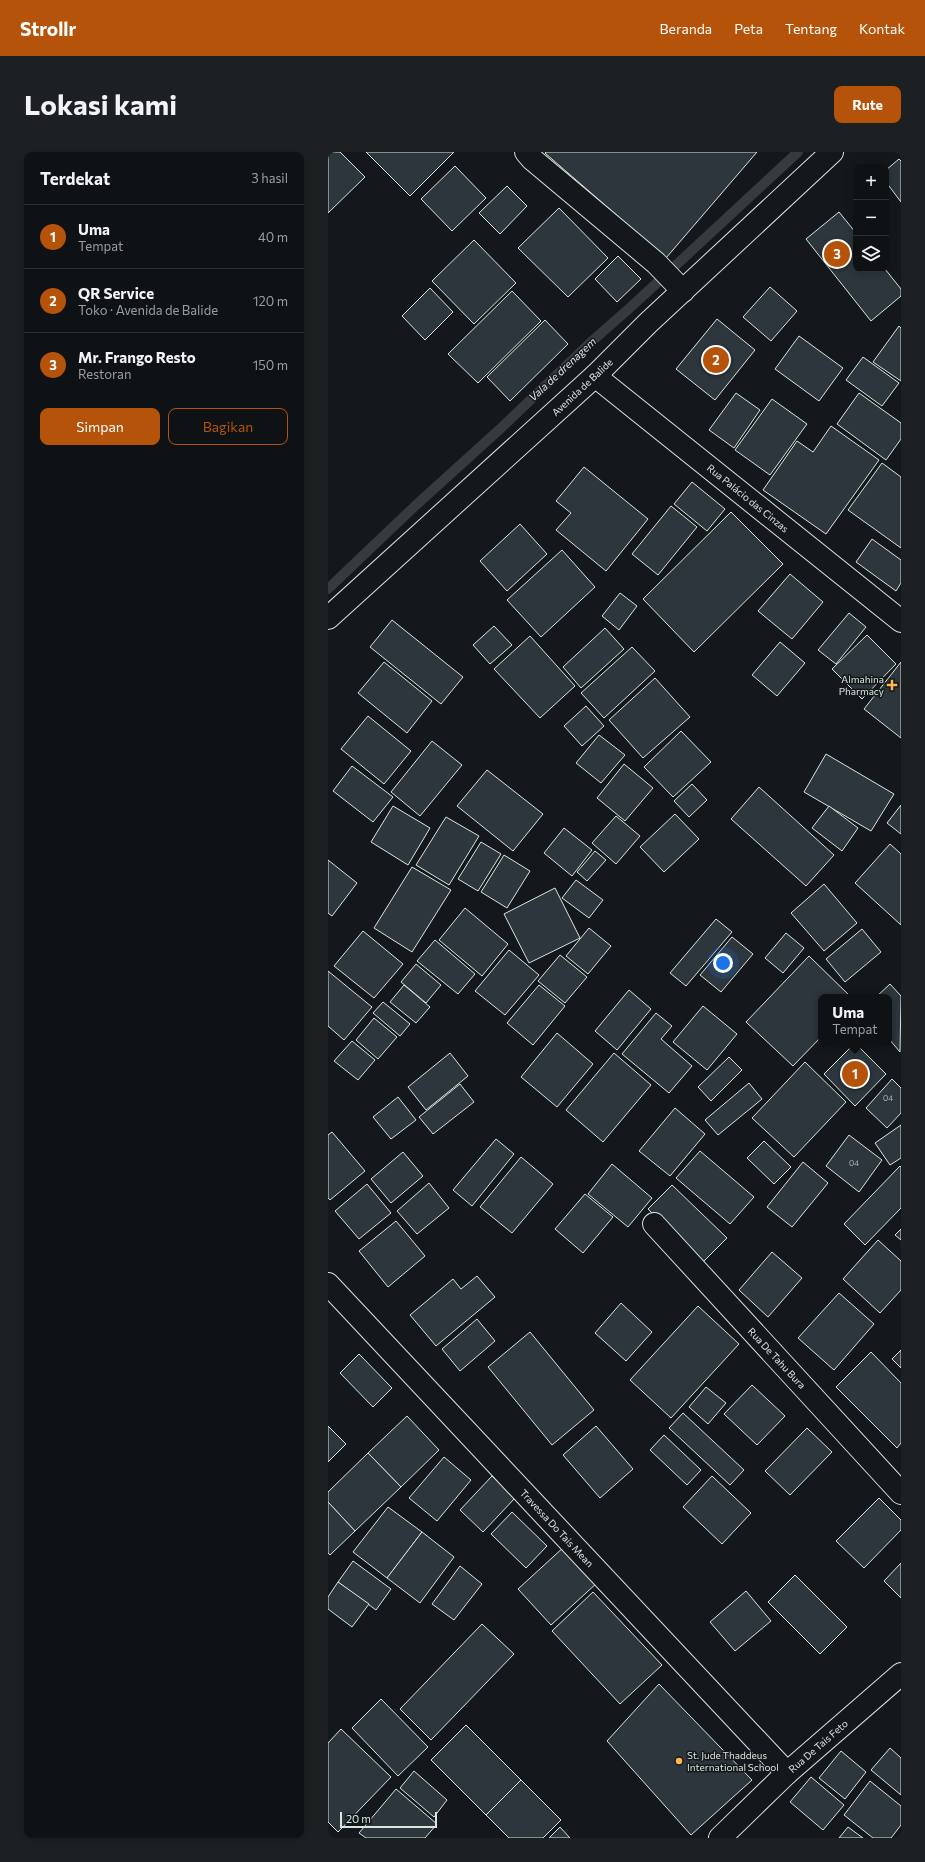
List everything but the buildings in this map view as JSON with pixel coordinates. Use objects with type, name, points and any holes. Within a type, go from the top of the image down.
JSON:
[{"type":"street","points":[[526,152],[532,159],[656,263],[679,286]]},
{"type":"street","name":"Avenida de Balide","points":[[328,618],[595,376],[648,323],[679,286],[832,152]]},
{"type":"street","name":"Rua Palácio das Cinzas","points":[[595,376],[901,621]]},
{"type":"street","name":"Rua De Tahu Bura","points":[[654,1224],[901,1493]]},
{"type":"street","name":"Travessa Do Tais Mean","points":[[328,1284],[787,1773]]},
{"type":"street","name":"Rua De Tais Feto","points":[[720,1838],[787,1773],[901,1674]]},
{"type":"waterway","name":"Vala de drenagem","points":[[328,589],[591,342],[632,306],[798,152]]},
{"type":"place","name":"Mr. Frango Resto","points":[[837,254]]},
{"type":"place","name":"QR Service","points":[[716,360]]},
{"type":"place","name":"Almahina Pharmacy","points":[[892,685]]},
{"type":"place","name":"Uma","points":[[855,1074]]},
{"type":"place","name":"St. Jude Thaddeus International School","points":[[679,1761]]}]
